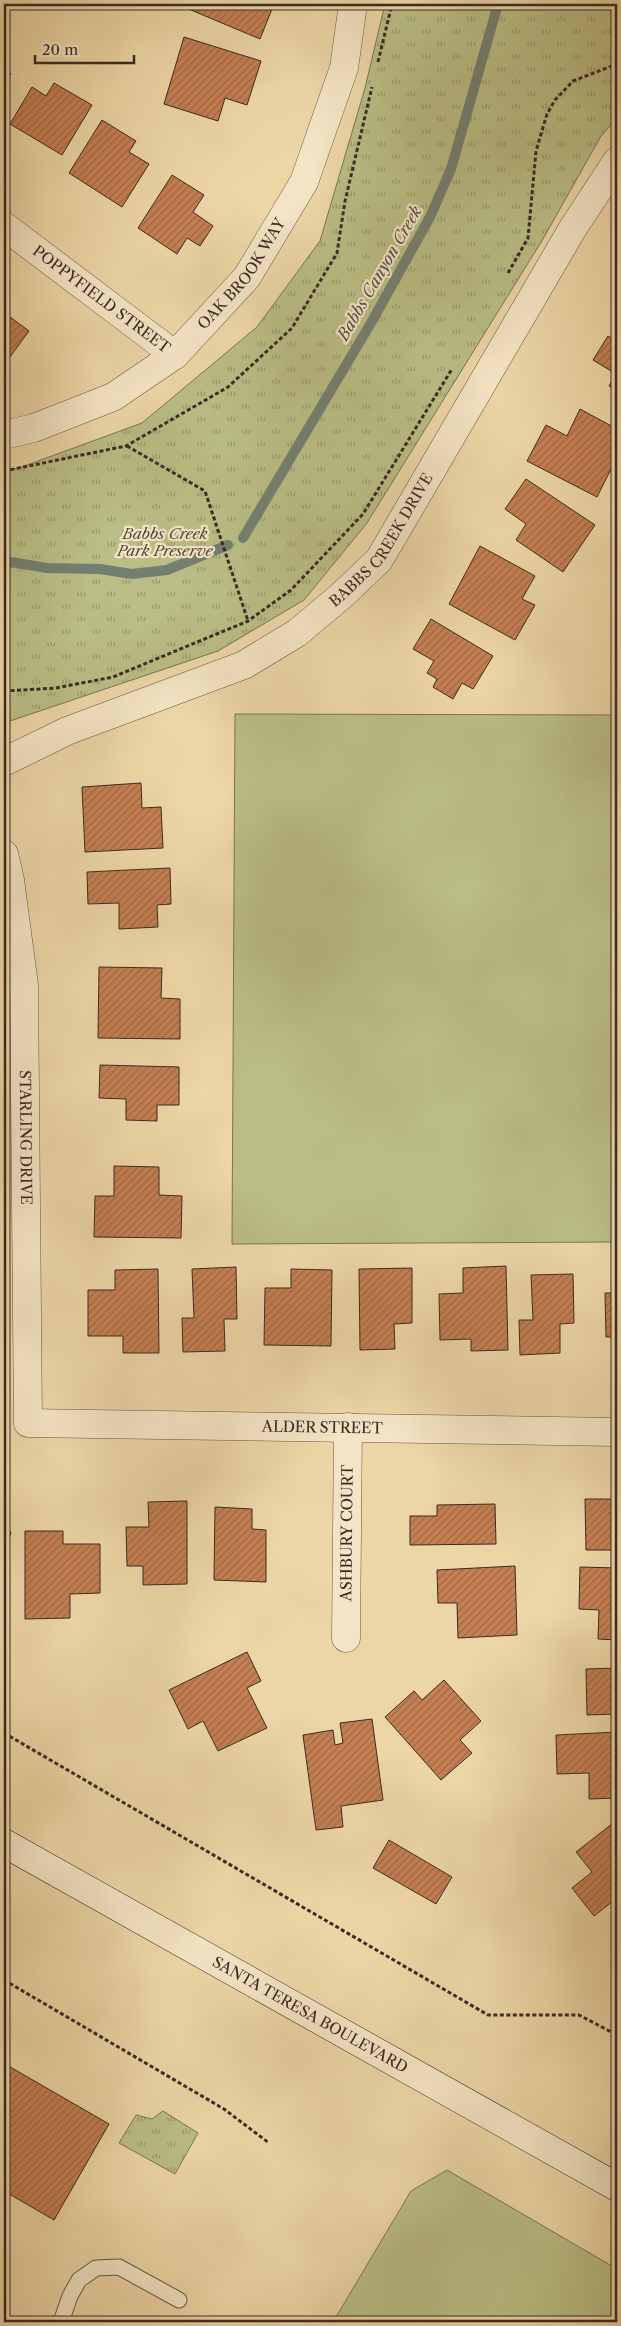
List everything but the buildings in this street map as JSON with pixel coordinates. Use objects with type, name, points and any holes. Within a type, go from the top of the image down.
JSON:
[{"type":"street","name":"OAK BROOK WAY","points":[[4,435],[34,428],[113,397],[176,355],[247,277],[304,182],[344,68],[353,4]]},
{"type":"street","name":"BABBS CREEK DRIVE","points":[[4,762],[67,731],[244,665],[297,633],[341,596],[379,560],[568,237],[617,161]]},
{"type":"street","name":"POPPYFIELD STREET","points":[[4,226],[176,355]]},
{"type":"street","name":"STARLING DRIVE","points":[[4,854],[10,880],[24,985],[28,1423]]},
{"type":"street","name":"ALDER STREET","points":[[28,1423],[617,1432]]},
{"type":"street","name":"ASHBURY COURT","points":[[346,1638],[348,1427]]},
{"type":"street","name":"SANTA TERESA BOULEVARD","points":[[4,1844],[617,2186]]},
{"type":"lane","points":[[61,2322],[70,2296],[79,2280],[96,2268],[119,2267],[179,2300]]},
{"type":"path","points":[[504,279],[528,238],[536,151],[547,114],[555,100],[573,81],[617,64]]},
{"type":"path","points":[[4,691],[56,688],[113,677],[248,621],[291,590],[363,514],[456,363]]},
{"type":"path","points":[[126,446],[206,491],[248,621]]},
{"type":"path","points":[[4,1734],[488,2015],[579,2015],[617,2036]]},
{"type":"path","points":[[4,1980],[224,2109],[269,2144]]},
{"type":"green space","name":"Babbs Creek Park Preserve","points":[[385,4],[617,4],[617,118],[601,136],[543,239],[367,523],[304,600],[218,651],[4,723],[4,470],[19,468],[142,423],[257,327],[320,241],[365,88]]},
{"type":"green space","points":[[235,714],[617,715],[617,1242],[232,1244]]},
{"type":"green space","points":[[163,2111],[198,2133],[175,2174],[119,2143],[136,2115],[152,2119]]},
{"type":"green space","points":[[447,2170],[617,2269],[617,2322],[333,2322],[411,2191]]},
{"type":"waterway","name":"Babbs Canyon Creek","points":[[243,538],[371,323],[430,217],[451,169],[498,4]]},
{"type":"waterway","name":"Babbs Canyon Creek","points":[[4,568],[11,562],[47,568],[100,569],[132,574],[167,570],[228,545]]}]
